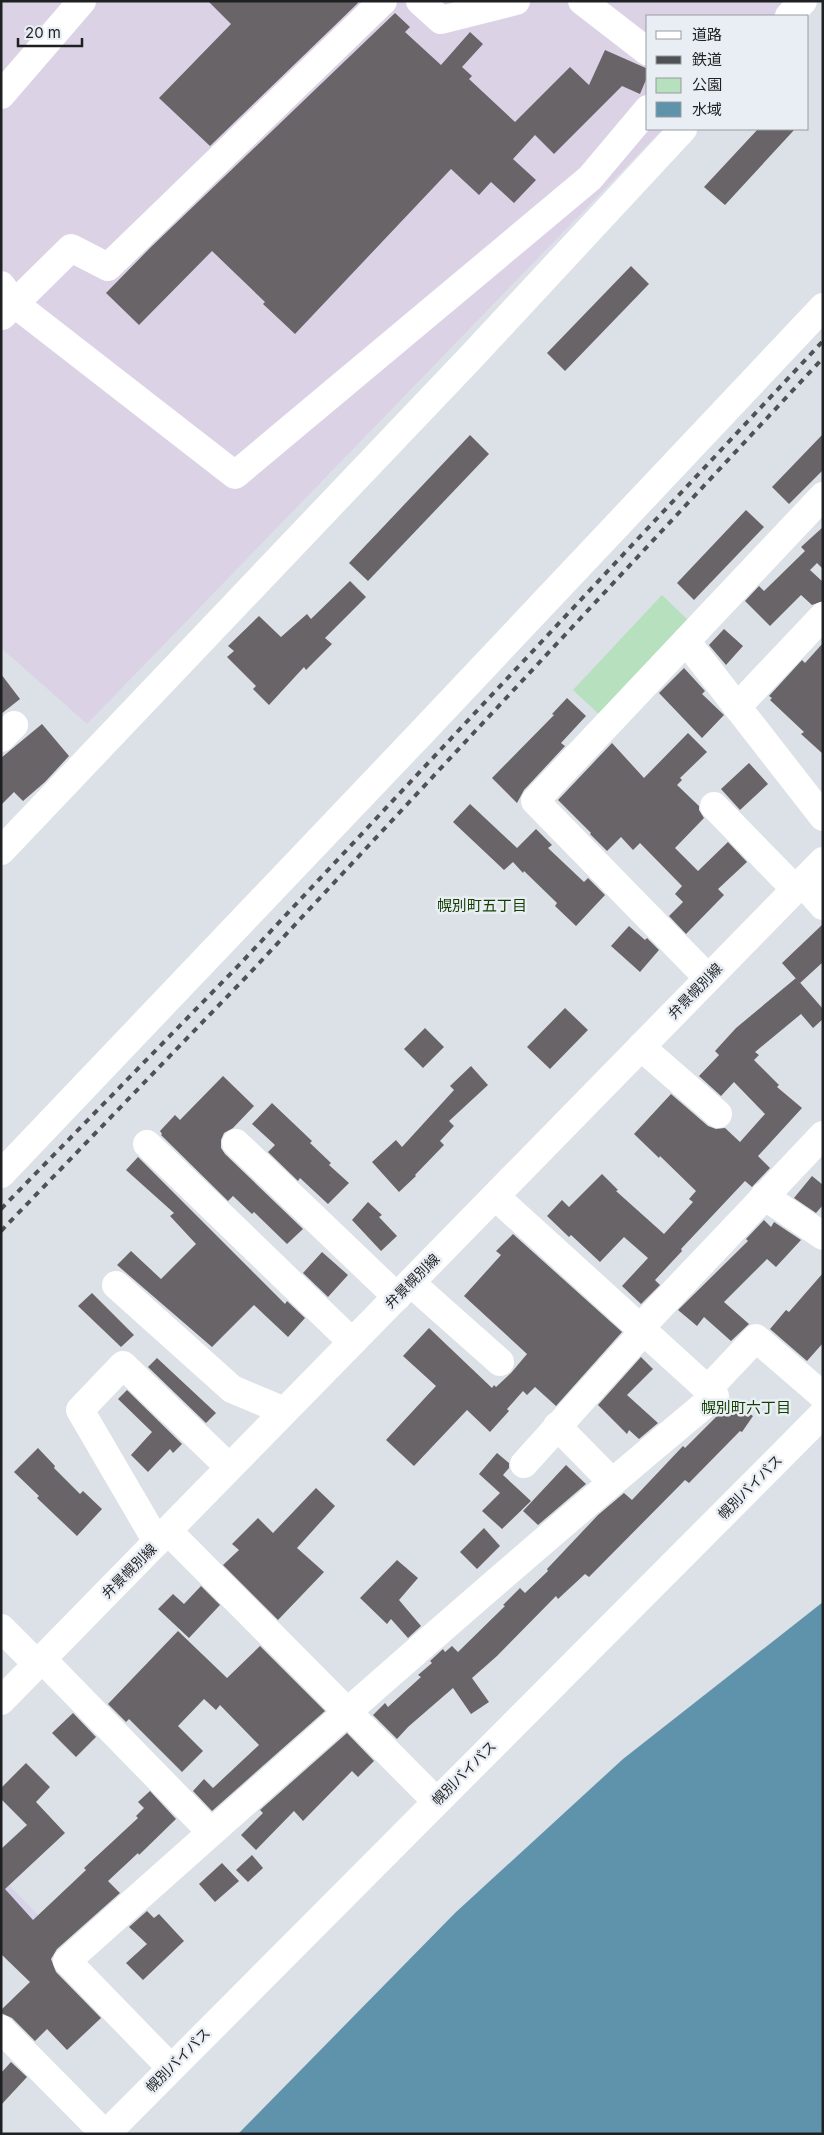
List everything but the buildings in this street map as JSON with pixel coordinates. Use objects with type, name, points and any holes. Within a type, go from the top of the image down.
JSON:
[{"type":"main road","points":[[1,95],[82,1]]},
{"type":"main road","points":[[383,1],[108,267],[71,248],[6,302],[234,475],[590,178],[646,111]]},
{"type":"main road","points":[[420,1],[441,20],[516,1]]},
{"type":"main road","points":[[582,1],[646,50]]},
{"type":"main road","points":[[789,15],[803,1]]},
{"type":"main road","points":[[4,843],[473,355],[682,130]]},
{"type":"main road","points":[[1,1174],[376,781],[823,307]]},
{"type":"main road","points":[[708,978],[536,801],[823,496]]},
{"type":"main road","points":[[737,707],[823,616]]},
{"type":"main road","points":[[686,641],[823,818]]},
{"type":"main road","points":[[714,806],[823,906]]},
{"type":"main road","name":"弁景幌別線","points":[[1,1701],[823,861]]},
{"type":"main road","points":[[641,1047],[718,1114]]},
{"type":"main road","points":[[524,1464],[641,1330],[764,1196],[823,1135]]},
{"type":"main road","points":[[236,1143],[404,1290],[500,1362]]},
{"type":"main road","points":[[147,1144],[352,1342]]},
{"type":"main road","points":[[764,1196],[823,1236]]},
{"type":"main road","points":[[171,2068],[67,1961],[347,1712],[612,1482],[715,1396],[496,1197]]},
{"type":"main road","points":[[116,1285],[232,1390],[284,1412]]},
{"type":"main road","points":[[708,1389],[756,1338],[823,1396]]},
{"type":"main road","points":[[229,1467],[123,1365],[80,1410],[163,1536],[347,1712],[436,1801]]},
{"type":"main road","name":"幌別バイパス","points":[[105,2134],[823,1414]]},
{"type":"main road","points":[[556,1426],[612,1482]]},
{"type":"main road","points":[[1,1628],[39,1661],[211,1832]]},
{"type":"main road","points":[[1,2029],[105,2134]]},
{"type":"shaded area","points":[[1,1],[787,1],[773,15],[646,15],[646,130],[662,130],[87,724],[1,648]]},
{"type":"shaded area","points":[[1,1877],[41,1918],[1,1954]]},
{"type":"green space","points":[[662,595],[692,624],[602,717],[573,690]]},
{"type":"water","points":[[823,1602],[823,2134],[238,2134],[455,1913],[623,1759]]},
{"type":"railway","points":[[1,1209],[240,964],[823,341]]},
{"type":"railway","points":[[1,1231],[249,974],[823,358]]},
{"type":"district","name":"幌別町五丁目","points":[[482,906]]},
{"type":"district","name":"幌別町六丁目","points":[[746,1408]]}]
